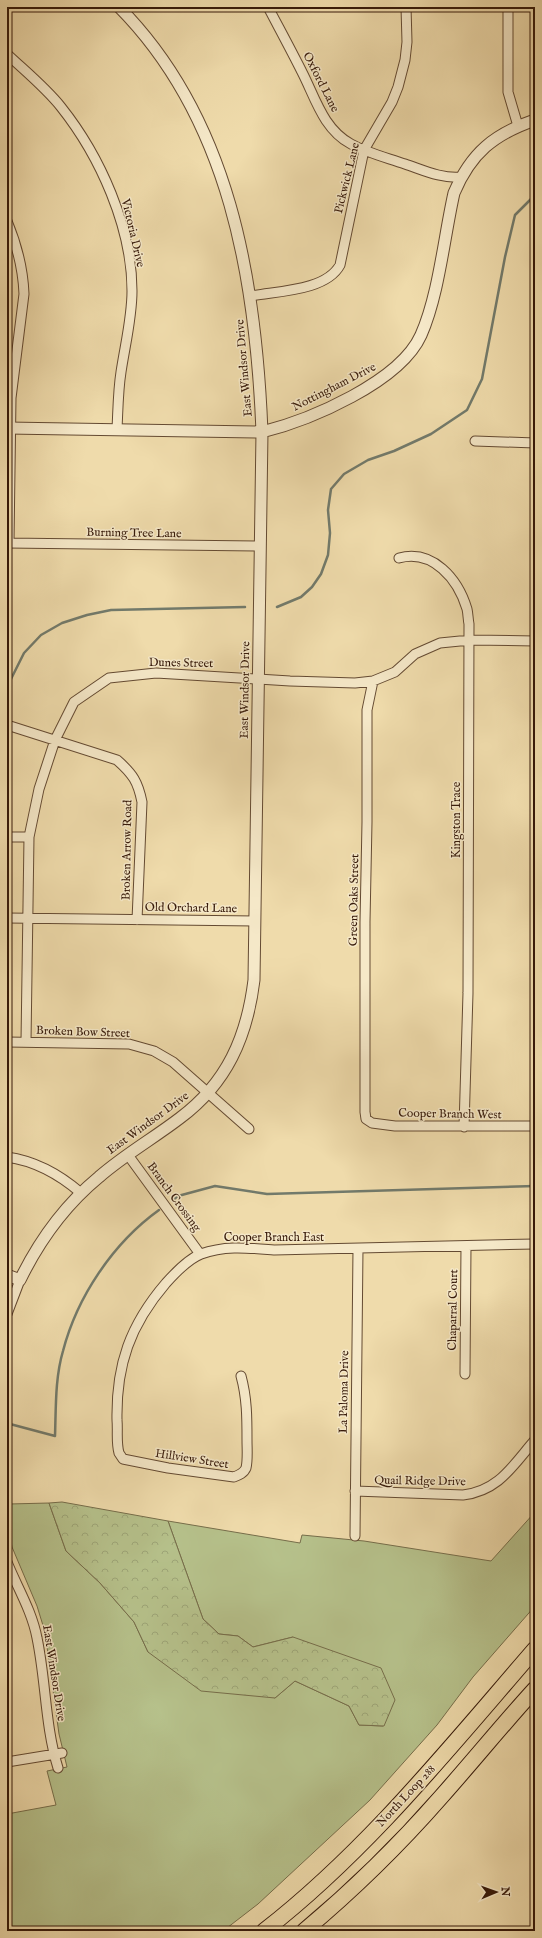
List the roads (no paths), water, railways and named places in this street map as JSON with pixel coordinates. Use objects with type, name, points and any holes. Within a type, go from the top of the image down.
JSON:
[{"type":"highway","name":"North Loop 288","points":[[264,1931],[336,1868],[380,1824],[433,1767],[535,1649]]},
{"type":"highway","points":[[304,1931],[360,1882],[392,1850],[441,1797],[535,1689]]},
{"type":"street","name":"East Windsor Drive","points":[[7,1314],[20,1280],[39,1246],[57,1220],[81,1193],[98,1177],[128,1154],[180,1118],[218,1082],[230,1062],[243,1034],[250,1010],[254,980],[262,432],[260,372],[251,296],[242,251],[228,197],[205,131],[188,98],[163,58],[132,20],[119,7]]},
{"type":"street","name":"Oxford Lane","points":[[268,7],[310,86],[317,105],[326,121],[350,144],[450,178],[461,176]]},
{"type":"street","name":"Pickwick Lane","points":[[251,296],[284,292],[326,280],[336,272],[340,265],[364,150],[392,102],[398,87],[405,60],[407,42],[406,7]]},
{"type":"street","points":[[508,7],[508,92],[518,126]]},
{"type":"street","name":"Victoria Drive","points":[[7,54],[60,106],[75,126],[102,172],[113,197],[126,248],[132,292],[127,338],[120,373],[117,429]]},
{"type":"street","name":"Nottingham Drive","points":[[9,428],[262,432],[312,415],[375,384],[394,370],[414,348],[421,336],[429,314],[452,200],[461,176],[480,152],[503,133],[535,120]]},
{"type":"street","points":[[7,221],[18,246],[24,278],[24,294],[13,375],[9,428],[8,542]]},
{"type":"street","points":[[475,441],[535,443]]},
{"type":"street","name":"Burning Tree Lane","points":[[8,542],[260,546]]},
{"type":"street","name":"Kingston Trace","points":[[399,558],[409,555],[430,560],[447,572],[460,592],[467,610],[470,640],[468,993],[464,1127]]},
{"type":"street","name":"Dunes Street","points":[[26,1042],[29,837],[39,789],[55,740],[74,702],[109,678],[156,672],[290,681],[355,683],[373,681],[395,672],[422,650],[440,643],[470,640],[535,641]]},
{"type":"street","name":"Green Oaks Street","points":[[366,1119],[364,922],[367,822],[367,710],[373,681]]},
{"type":"street","name":"Broken Arrow Road","points":[[9,726],[117,760],[131,772],[139,787],[142,802],[137,920]]},
{"type":"street","points":[[7,837],[29,837]]},
{"type":"street","name":"Old Orchard Lane","points":[[7,918],[255,921]]},
{"type":"street","name":"Broken Bow Street","points":[[7,1042],[128,1044],[154,1051],[173,1062],[249,1129]]},
{"type":"street","name":"Cooper Branch West","points":[[366,1119],[372,1123],[395,1126],[535,1126]]},
{"type":"street","name":"Branch Crossing","points":[[128,1154],[200,1254]]},
{"type":"street","points":[[7,1157],[38,1164],[66,1180],[81,1193]]},
{"type":"street","name":"Cooper Branch East","points":[[123,1459],[119,1453],[117,1445],[117,1401],[120,1372],[126,1347],[138,1321],[152,1300],[175,1273],[200,1254],[238,1247],[274,1250],[535,1244]]},
{"type":"street","name":"Chaparral Court","points":[[465,1374],[466,1246]]},
{"type":"street","name":"La Paloma Drive","points":[[355,1536],[358,1248]]},
{"type":"street","points":[[7,1275],[20,1280]]},
{"type":"street","name":"Hillview Street","points":[[123,1459],[168,1468],[234,1477],[241,1475],[246,1469],[247,1459],[247,1409],[241,1376]]},
{"type":"street","name":"Quail Ridge Drive","points":[[355,1491],[462,1495],[476,1494],[503,1478],[535,1440]]},
{"type":"street","name":"East Windsor Drive","points":[[7,1562],[27,1605],[37,1638],[58,1753],[58,1768]]},
{"type":"street","points":[[7,1762],[58,1753]]},
{"type":"waterway","points":[[277,607],[301,597],[312,587],[321,574],[328,555],[330,533],[328,510],[331,489],[344,474],[368,460],[394,451],[431,434],[467,410],[482,379],[505,257],[515,215],[535,195]]},
{"type":"waterway","points":[[7,694],[11,679],[24,653],[41,635],[62,623],[87,615],[111,610],[245,607]]},
{"type":"waterway","points":[[174,1199],[178,1196],[215,1186],[267,1194],[535,1186]]},
{"type":"waterway","points":[[10,1424],[55,1436],[56,1393],[60,1361],[77,1311],[87,1291],[112,1255],[142,1223],[159,1210]]}]
